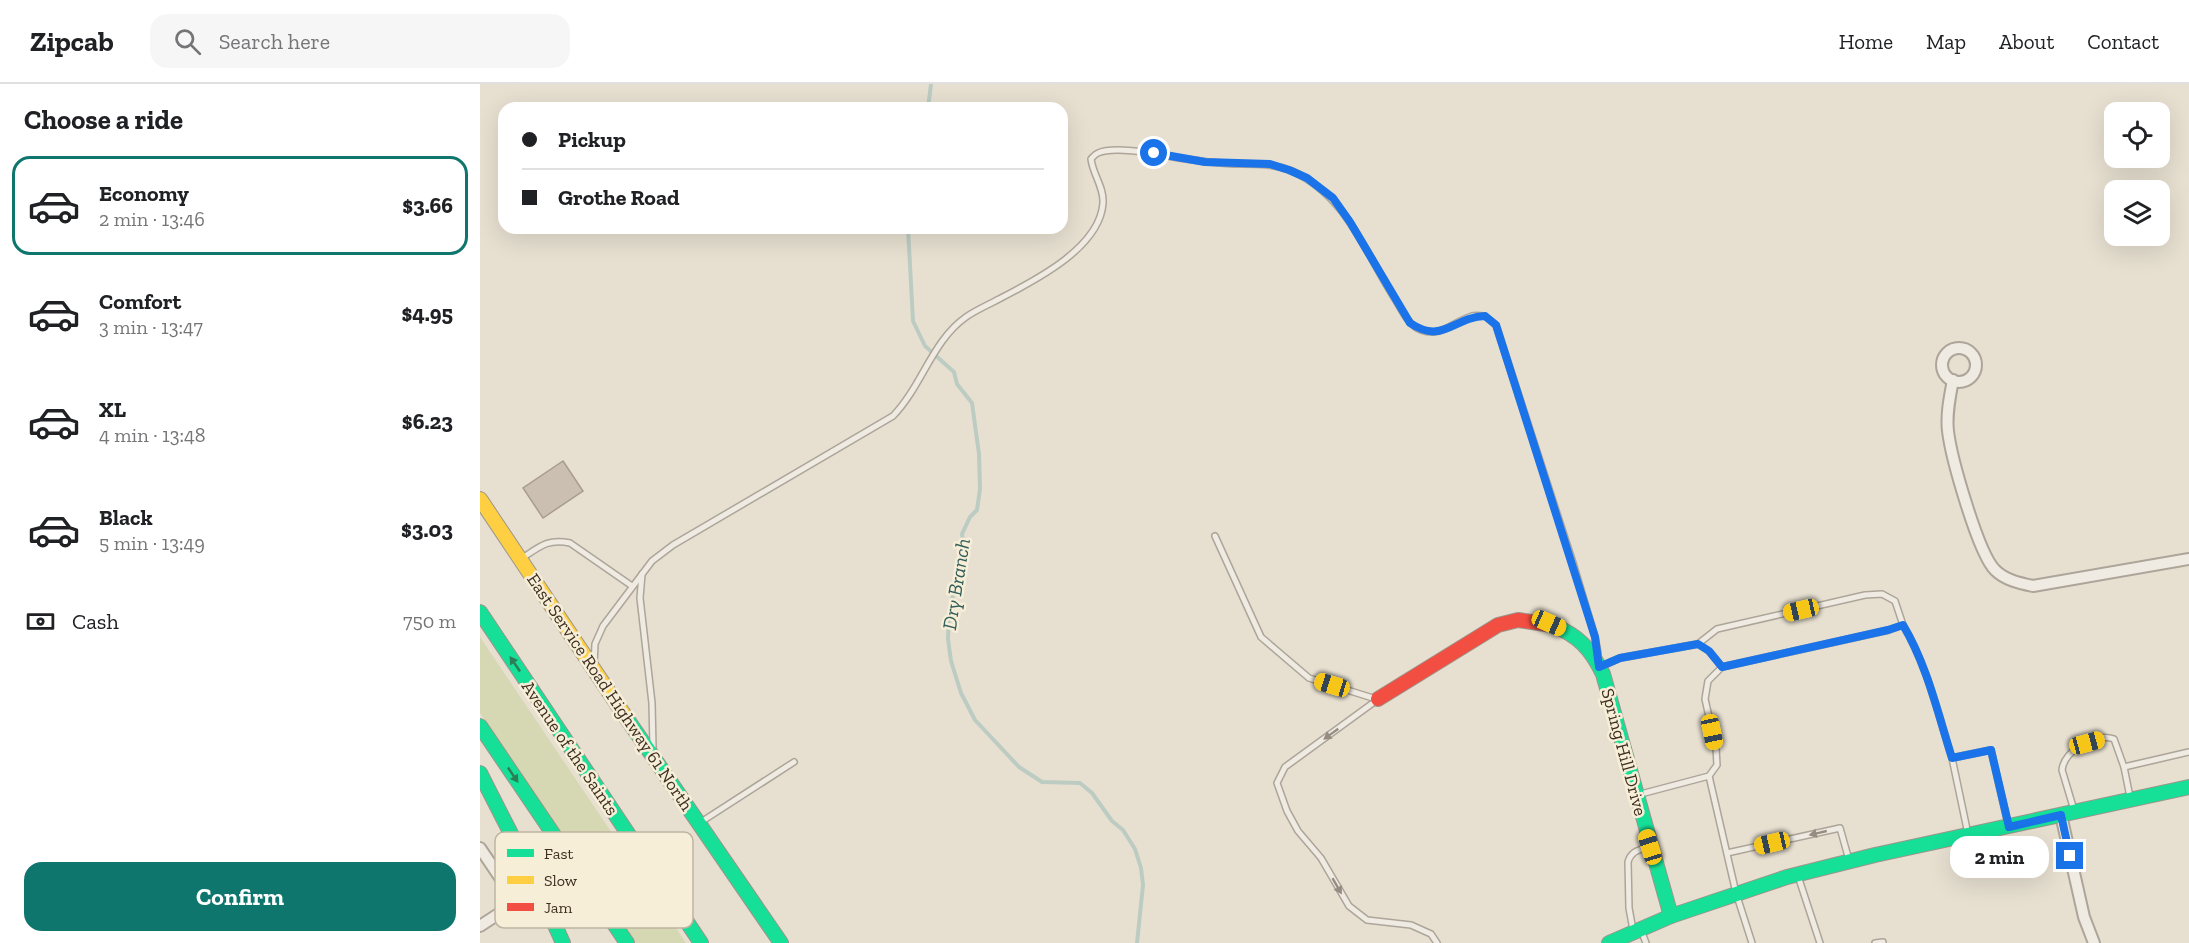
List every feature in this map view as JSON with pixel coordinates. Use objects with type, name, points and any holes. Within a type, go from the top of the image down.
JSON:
[{"type":"main road","name":"East Service Road Highway 61 North","points":[[480,499],[781,943]]},
{"type":"main road","name":"Avenue of the Saints","points":[[480,612],[627,832]]},
{"type":"main road","name":"Spring Hill Drive","points":[[1378,699],[1443,657],[1506,622],[1528,619],[1549,623],[1566,631],[1589,648],[1610,697],[1671,916]]},
{"type":"main road","points":[[480,726],[552,832]]},
{"type":"main road","points":[[480,773],[510,832]]},
{"type":"main road","points":[[1609,943],[1671,916],[1798,874],[2189,787]]},
{"type":"main road","points":[[556,928],[563,943]]},
{"type":"main road","points":[[617,928],[627,943]]},
{"type":"main road","name":"Avenue of the Saints","points":[[691,928],[701,943]]},
{"type":"street","points":[[1953,380],[1948,405],[1948,430],[1959,476],[1971,520],[1988,561],[2004,577],[2032,586],[2189,560]]},
{"type":"street","points":[[2061,815],[2084,917],[2094,943]]},
{"type":"street","points":[[480,848],[495,870]]},
{"type":"street","points":[[480,926],[495,916]]},
{"type":"lane","points":[[594,669],[595,644],[603,626],[652,561],[673,545],[893,416],[904,405],[946,335],[966,316],[1011,293],[1072,255],[1095,228],[1103,204],[1101,187],[1091,159],[1098,153],[1134,151],[1205,162],[1270,164],[1307,178],[1333,198],[1350,222],[1410,323],[1421,330],[1433,332],[1442,331],[1472,316],[1485,316],[1496,325],[1589,616],[1595,637],[1599,667],[1620,658],[1698,644],[1717,629],[1865,595],[1882,594],[1895,601],[1927,680],[1952,758],[1969,836]]},
{"type":"lane","points":[[1215,536],[1262,637],[1309,678],[1378,699]]},
{"type":"lane","points":[[520,560],[546,543],[560,541],[570,543],[632,586]]},
{"type":"lane","points":[[642,573],[640,598],[652,703],[653,755]]},
{"type":"lane","points":[[1636,795],[1709,776],[1717,765],[1716,748],[1705,699],[1708,681],[1722,667],[1903,625]]},
{"type":"lane","points":[[1698,644],[1709,651],[1722,667]]},
{"type":"lane","points":[[1378,699],[1285,767],[1277,783],[1287,811],[1298,831],[1321,858],[1349,906],[1367,921],[1411,925],[1431,934],[1437,943]]},
{"type":"lane","points":[[2075,813],[2062,770],[2063,763],[2067,757],[2087,743],[2108,737],[2117,743],[2131,801]]},
{"type":"lane","points":[[1952,758],[1991,750],[2009,827]]},
{"type":"lane","points":[[2124,767],[2189,752]]},
{"type":"lane","points":[[699,822],[794,762]]},
{"type":"lane","points":[[1709,776],[1736,893],[1752,943]]},
{"type":"lane","points":[[1727,853],[1840,828],[1849,862]]},
{"type":"lane","points":[[1646,943],[1637,930],[1629,908],[1628,862],[1630,855],[1650,847]]},
{"type":"lane","points":[[1798,874],[1820,943]]},
{"type":"lane","points":[[1875,943],[1883,942]]},
{"type":"green space","points":[[480,637],[611,832],[561,832],[480,713]]},
{"type":"green space","points":[[626,928],[676,928],[686,943],[636,943]]},
{"type":"building","points":[[563,461],[583,491],[543,518],[523,488]]},
{"type":"waterway","name":"Dry Branch","points":[[929,102],[931,84]]},
{"type":"waterway","name":"Dry Branch","points":[[908,234],[913,321],[925,346],[954,372],[957,384],[972,403],[979,454],[980,489],[977,510],[970,517],[962,534],[964,546],[949,613],[948,639],[951,661],[961,693],[975,720],[1019,767],[1042,782],[1080,783],[1092,793],[1112,821],[1123,830],[1135,849],[1141,868],[1143,885],[1137,943]]},
{"type":"traffic: fast","points":[[480,612],[627,832]]},
{"type":"traffic: fast","points":[[1552,625],[1569,633],[1583,644],[1594,657],[1603,674],[1671,916]]},
{"type":"traffic: fast","points":[[623,713],[781,943]]},
{"type":"traffic: fast","points":[[480,726],[552,832]]},
{"type":"traffic: fast","points":[[480,773],[510,832]]},
{"type":"traffic: fast","points":[[1609,943],[1671,916],[1787,877],[1875,855],[2189,787]]},
{"type":"traffic: fast","points":[[556,928],[563,943]]},
{"type":"traffic: fast","points":[[617,928],[627,943]]},
{"type":"traffic: fast","points":[[691,928],[701,943]]},
{"type":"traffic: slow","points":[[480,499],[623,713]]},
{"type":"traffic: jam","points":[[1378,699],[1498,625],[1518,620],[1552,625]]},
{"type":"route","points":[[1154,153],[1205,162],[1270,164],[1307,178],[1333,198],[1350,222],[1410,323],[1421,330],[1433,332],[1442,331],[1472,316],[1485,316],[1496,325],[1595,637],[1599,667],[1620,658],[1698,644],[1709,651],[1722,667],[1903,625],[1927,680],[1952,758],[1991,750],[2009,827],[2061,815],[2070,856]]}]
